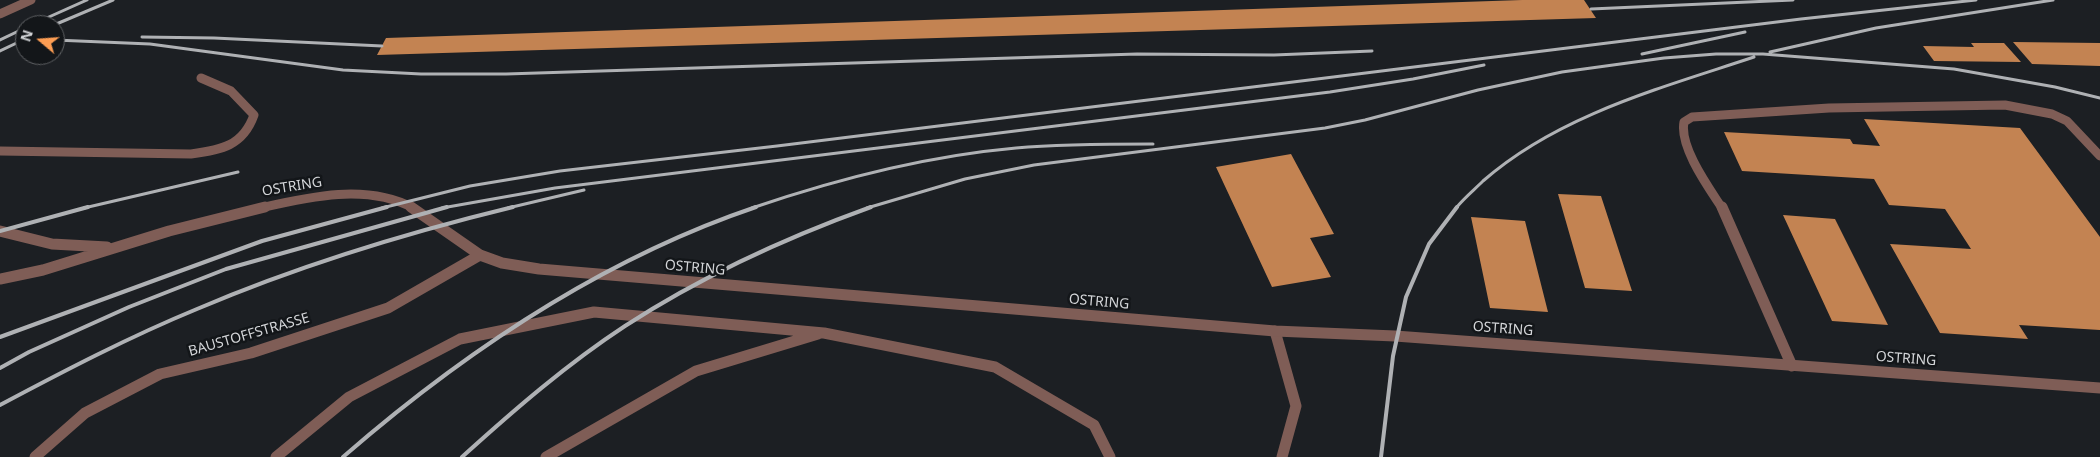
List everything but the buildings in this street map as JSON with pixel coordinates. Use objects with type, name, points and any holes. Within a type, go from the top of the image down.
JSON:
[{"type":"street","points":[[0,14],[31,0]]},
{"type":"street","points":[[0,151],[191,154],[215,151],[238,141],[250,128],[254,115],[241,98],[221,84],[201,78]]},
{"type":"street","points":[[1792,366],[1724,210],[1698,172],[1682,131],[1684,122],[1692,117],[1829,108],[2005,105],[2052,114],[2067,121],[2100,156]]},
{"type":"street","name":"OSTRING","points":[[0,279],[39,272],[231,214],[315,197],[347,194],[380,197],[403,202],[423,212],[480,255],[503,264],[602,276],[1275,331],[1395,336],[2100,388]]},
{"type":"street","name":"OSTRING","points":[[0,231],[25,240],[55,245],[80,248],[120,246]]},
{"type":"street","name":"BAUSTOFFSTRASSE","points":[[35,457],[85,413],[160,374],[251,353],[388,308],[480,255]]},
{"type":"street","points":[[276,457],[349,398],[460,339],[594,312],[824,333],[995,367],[1094,425],[1110,457]]},
{"type":"street","points":[[1275,331],[1296,406],[1282,457]]},
{"type":"street","points":[[546,457],[696,371],[824,333]]},
{"type":"railway","points":[[53,15],[87,0]]},
{"type":"railway","points":[[65,20],[113,0]]},
{"type":"railway","points":[[1591,9],[1793,0]]},
{"type":"railway","points":[[382,208],[470,186],[560,171],[777,146],[1801,19],[1976,0]]},
{"type":"railway","points":[[1770,52],[1876,28],[2053,0]]},
{"type":"railway","points":[[1642,54],[1745,32]]},
{"type":"railway","points":[[0,40],[15,33]]},
{"type":"railway","points":[[142,37],[214,38],[382,46]]},
{"type":"railway","points":[[65,40],[150,44],[343,70],[421,74],[506,74],[1137,54],[1274,55],[1372,51]]},
{"type":"railway","points":[[0,51],[15,44]]},
{"type":"railway","points":[[867,208],[965,179],[1034,165],[1325,128],[1365,120],[1478,90],[1562,72],[1664,58],[1716,54],[1763,54],[1954,69],[2055,87],[2100,98]]},
{"type":"railway","points":[[1456,208],[1483,181],[1512,158],[1544,138],[1577,121],[1647,92],[1754,57]]},
{"type":"railway","points":[[446,207],[555,188],[1330,92],[1413,79],[1484,65]]},
{"type":"railway","points":[[752,208],[849,178],[949,157],[1033,147],[1084,144],[1153,144]]},
{"type":"railway","points":[[86,207],[238,172]]},
{"type":"railway","points":[[508,208],[584,190]]},
{"type":"railway","points":[[0,231],[86,207]]},
{"type":"railway","points":[[0,337],[262,241],[387,207]]},
{"type":"railway","points":[[0,368],[29,352],[129,307],[226,269],[446,207]]},
{"type":"railway","points":[[0,405],[122,343],[235,293],[393,239],[513,207]]},
{"type":"railway","points":[[343,457],[437,381],[487,345],[538,312],[590,281],[644,253],[699,228],[756,207]]},
{"type":"railway","points":[[462,457],[562,372],[603,341],[654,308],[745,259],[871,207]]},
{"type":"railway","points":[[1381,457],[1393,356],[1406,297],[1429,244],[1457,207]]}]
